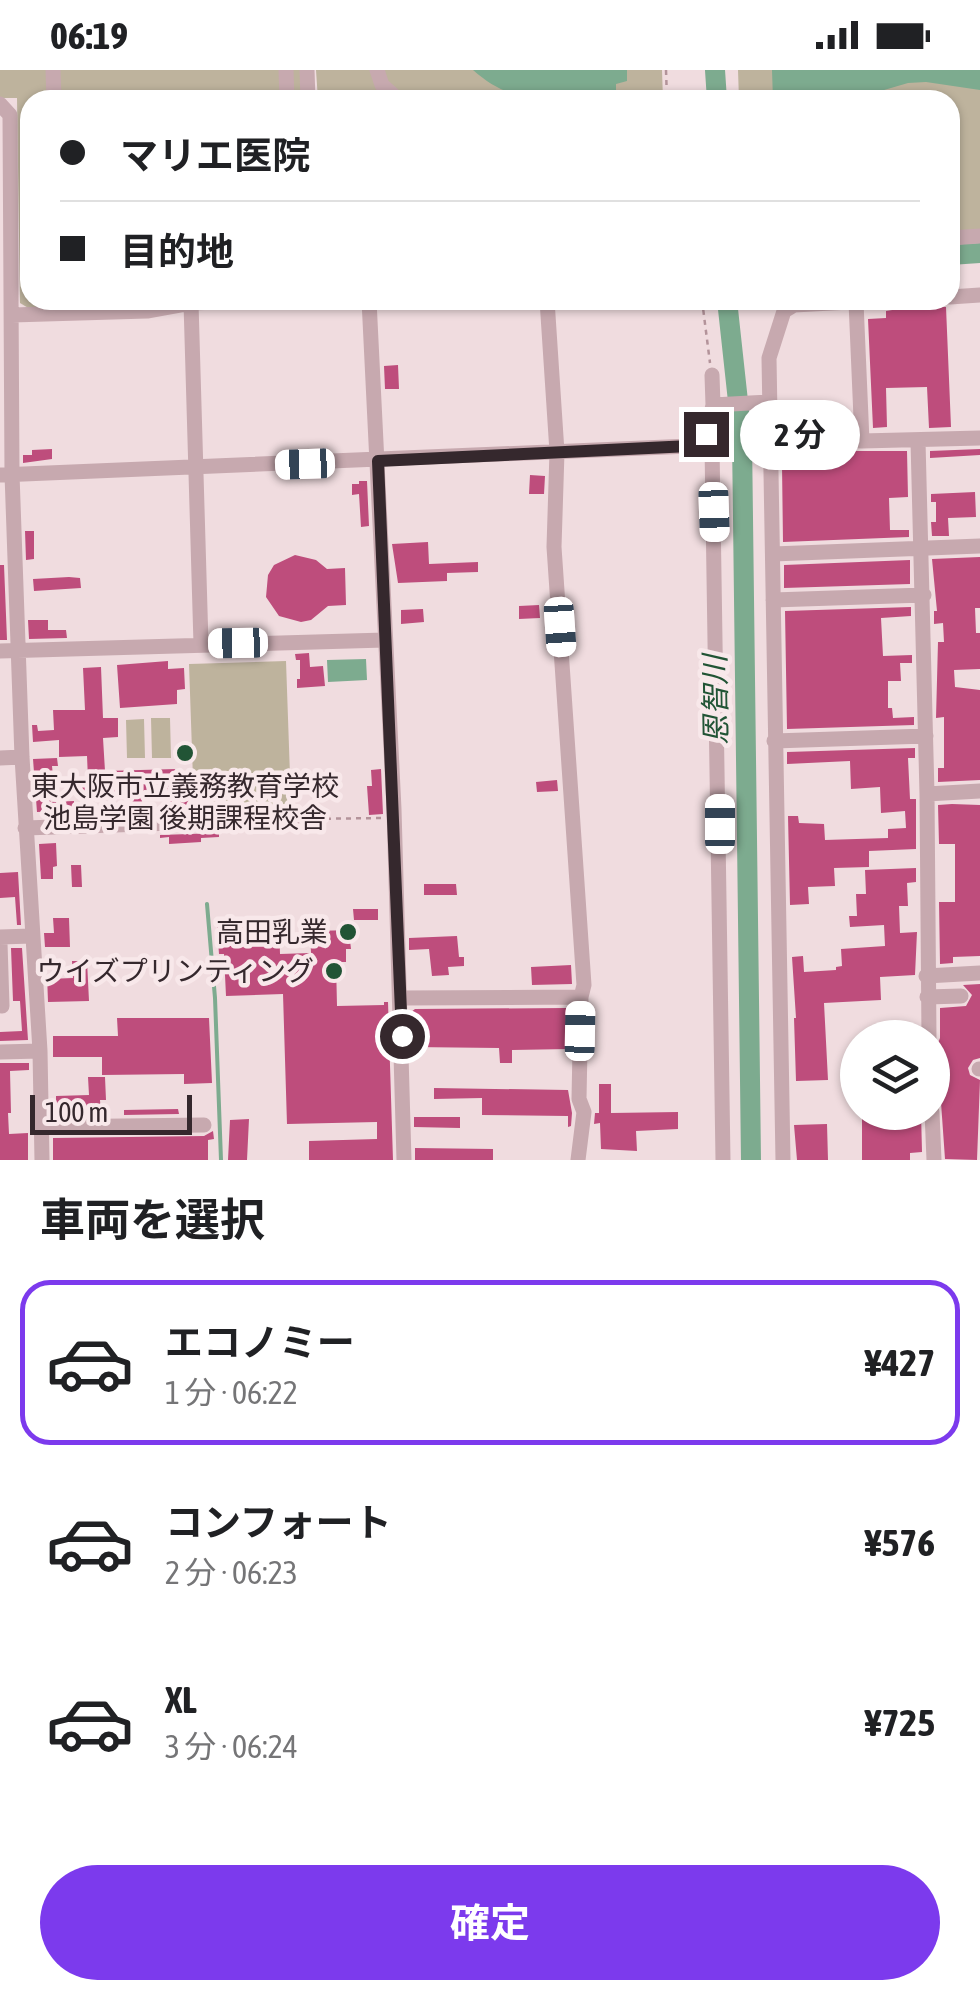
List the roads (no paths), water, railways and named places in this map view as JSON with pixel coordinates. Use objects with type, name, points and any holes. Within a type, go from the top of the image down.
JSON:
[{"type":"street","points":[[0,104],[10,115],[8,602],[18,650],[40,1051],[42,1160]]},
{"type":"street","points":[[12,315],[28,310]]},
{"type":"street","points":[[90,310],[157,310]]},
{"type":"street","points":[[191,310],[201,644]]},
{"type":"street","points":[[370,310],[394,818],[404,1160]]},
{"type":"street","points":[[547,310],[556,452],[554,548],[584,985],[579,1100],[584,1112],[578,1160]]},
{"type":"street","points":[[783,1160],[769,358],[786,310]]},
{"type":"street","points":[[856,310],[862,441]]},
{"type":"street","points":[[6,474],[690,446],[706,434],[713,405],[712,374]]},
{"type":"street","points":[[713,405],[770,402]]},
{"type":"street","points":[[706,434],[712,446],[718,610],[724,1160]]},
{"type":"street","points":[[772,439],[980,438]]},
{"type":"street","points":[[918,440],[924,595],[928,1020]]},
{"type":"street","points":[[772,554],[980,546]]},
{"type":"street","points":[[773,600],[924,595]]},
{"type":"street","points":[[0,651],[385,640]]},
{"type":"street","points":[[774,741],[926,736]]},
{"type":"street","points":[[0,758],[22,757]]},
{"type":"street","points":[[927,794],[980,791]]},
{"type":"street","points":[[26,828],[293,819]]},
{"type":"street","points":[[32,936],[0,940],[1,1006],[36,1005]]},
{"type":"street","points":[[926,976],[980,974]]},
{"type":"street","points":[[927,997],[961,996]]},
{"type":"street","points":[[401,998],[581,997]]},
{"type":"street","points":[[0,1052],[40,1051]]},
{"type":"street","points":[[42,1127],[204,1125]]},
{"type":"street","points":[[933,1130],[934,1160]]},
{"type":"waterway","name":"恩智川","points":[[715,70],[716,90]]},
{"type":"waterway","points":[[960,254],[980,253]]},
{"type":"waterway","name":"恩智川","points":[[728,310],[742,438],[751,1160]]},
{"type":"waterway","points":[[207,904],[221,1160]]},
{"type":"place","name":"東大阪市立義務教育学校 池島学園 後期課程校舎","points":[[185,753]]},
{"type":"place","name":"高田乳業","points":[[348,932]]},
{"type":"place","name":"ウイズプリンティング","points":[[334,971]]}]
